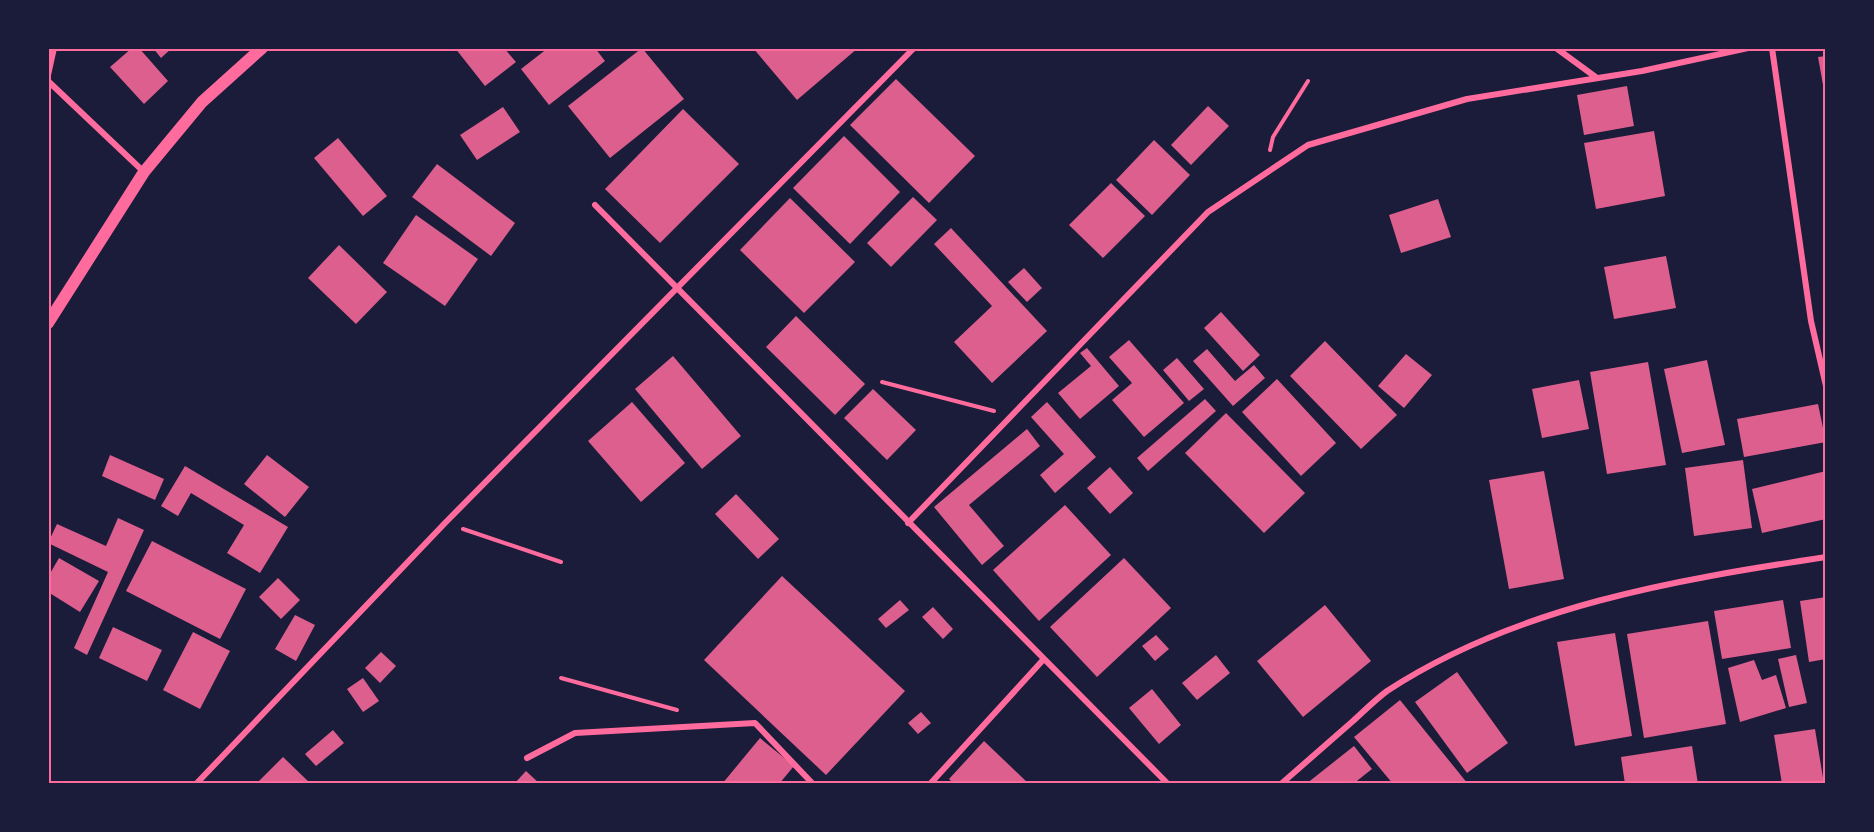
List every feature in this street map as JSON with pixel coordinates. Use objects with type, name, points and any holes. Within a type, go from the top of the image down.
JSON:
[{"type":"main road","points":[[48,323],[144,172],[202,102],[262,48]]},
{"type":"street","points":[[48,75],[54,48]]},
{"type":"street","points":[[196,784],[445,524],[914,48]]},
{"type":"street","points":[[1556,48],[1597,78]]},
{"type":"street","points":[[908,523],[1208,212],[1308,145],[1467,99],[1642,71],[1748,48]]},
{"type":"street","points":[[1772,48],[1811,321],[1826,386]]},
{"type":"street","points":[[48,81],[144,172]]},
{"type":"street","points":[[595,205],[1168,784]]},
{"type":"street","points":[[1281,784],[1385,693],[1482,640],[1605,598],[1737,570],[1826,556]]},
{"type":"street","points":[[930,784],[1043,660]]},
{"type":"street","points":[[527,758],[575,733],[755,723],[813,784]]},
{"type":"path","points":[[1269,155],[1273,137],[1308,81]]},
{"type":"path","points":[[882,382],[1012,416]]},
{"type":"path","points":[[445,524],[561,562]]},
{"type":"path","points":[[561,678],[676,709],[704,725]]},
{"type":"building","points":[[132,48],[139,48],[168,81],[144,104],[110,67]]},
{"type":"building","points":[[153,48],[172,48],[161,58]]},
{"type":"building","points":[[455,48],[504,48],[516,62],[485,86]]},
{"type":"building","points":[[548,48],[595,48],[605,61],[549,105],[521,69]]},
{"type":"building","points":[[642,48],[684,99],[610,158],[568,106]]},
{"type":"building","points":[[753,48],[858,48],[797,100]]},
{"type":"building","points":[[1826,56],[1826,95],[1825,96],[1818,57]]},
{"type":"building","points":[[896,79],[975,156],[929,203],[850,125]]},
{"type":"building","points":[[1627,86],[1634,126],[1584,135],[1577,95]]},
{"type":"building","points":[[1208,106],[1229,126],[1191,165],[1171,145]]},
{"type":"building","points":[[503,107],[520,132],[477,160],[460,135]]},
{"type":"building","points":[[683,109],[739,164],[660,243],[605,189]]},
{"type":"building","points":[[1654,131],[1665,196],[1596,209],[1584,143]]},
{"type":"building","points":[[844,136],[900,192],[850,244],[793,188]]},
{"type":"building","points":[[338,138],[387,196],[363,216],[314,158]]},
{"type":"building","points":[[1154,140],[1190,175],[1152,215],[1116,180]]},
{"type":"building","points":[[437,164],[515,223],[491,256],[412,197]]},
{"type":"building","points":[[1111,183],[1145,216],[1103,258],[1069,225]]},
{"type":"building","points":[[913,197],[937,220],[891,267],[867,243]]},
{"type":"building","points":[[790,198],[855,262],[804,313],[740,250]]},
{"type":"building","points":[[1438,199],[1451,237],[1401,253],[1389,215]]},
{"type":"building","points":[[416,215],[478,259],[445,306],[383,263]]},
{"type":"building","points":[[951,228],[1047,331],[992,383],[954,342],[992,306],[934,244]]},
{"type":"building","points":[[339,245],[387,292],[356,324],[308,278]]},
{"type":"building","points":[[1666,256],[1676,308],[1614,319],[1604,267]]},
{"type":"building","points":[[1024,268],[1042,288],[1027,302],[1008,282]]},
{"type":"building","points":[[1221,312],[1260,355],[1243,371],[1204,328]]},
{"type":"building","points":[[796,316],[865,384],[835,415],[766,347]]},
{"type":"building","points":[[1129,340],[1184,403],[1144,437],[1112,400],[1132,383],[1109,357]]},
{"type":"building","points":[[1325,341],[1397,415],[1361,449],[1290,376]]},
{"type":"building","points":[[1087,348],[1119,386],[1080,419],[1058,393],[1091,366],[1080,353]]},
{"type":"building","points":[[1207,349],[1235,381],[1254,365],[1265,378],[1233,406],[1193,361]]},
{"type":"building","points":[[1406,354],[1432,375],[1404,408],[1378,386]]},
{"type":"building","points":[[673,356],[741,436],[702,469],[635,389]]},
{"type":"building","points":[[1177,358],[1204,389],[1189,401],[1163,370]]},
{"type":"building","points":[[1707,360],[1725,445],[1682,453],[1664,369]]},
{"type":"building","points":[[1648,362],[1666,465],[1607,474],[1590,372]]},
{"type":"building","points":[[1277,379],[1336,443],[1301,476],[1242,412]]},
{"type":"building","points":[[1579,380],[1589,429],[1542,438],[1532,389]]},
{"type":"building","points":[[873,389],[916,430],[887,460],[844,418]]},
{"type":"building","points":[[1205,399],[1216,411],[1148,471],[1137,458]]},
{"type":"building","points":[[632,402],[685,463],[641,502],[588,441]]},
{"type":"building","points":[[1047,402],[1096,457],[1055,493],[1040,475],[1064,454],[1031,417]]},
{"type":"building","points":[[1818,404],[1826,442],[1744,457],[1737,419]]},
{"type":"building","points":[[1226,413],[1305,493],[1264,533],[1185,453]]},
{"type":"building","points":[[1027,429],[1040,446],[969,505],[1004,546],[982,565],[934,507]]},
{"type":"building","points":[[110,455],[164,479],[155,500],[102,476]]},
{"type":"building","points":[[267,455],[309,487],[285,517],[244,484]]},
{"type":"building","points":[[1743,460],[1752,528],[1694,536],[1685,468]]},
{"type":"building","points":[[185,466],[288,527],[260,573],[227,553],[244,525],[191,493],[178,516],[161,506]]},
{"type":"building","points":[[1110,467],[1133,493],[1110,514],[1087,488]]},
{"type":"building","points":[[1544,471],[1564,579],[1509,589],[1489,480]]},
{"type":"building","points":[[1826,471],[1826,519],[1762,533],[1752,489]]},
{"type":"building","points":[[736,494],[779,539],[758,559],[715,514]]},
{"type":"building","points":[[1065,505],[1111,555],[1039,621],[993,570]]},
{"type":"building","points":[[118,518],[144,530],[87,655],[74,648],[108,572],[48,543],[57,524],[106,546]]},
{"type":"building","points":[[152,541],[246,589],[220,639],[126,591]]},
{"type":"building","points":[[59,558],[99,581],[80,612],[48,592],[48,577]]},
{"type":"building","points":[[1124,558],[1171,608],[1097,677],[1050,627]]},
{"type":"building","points":[[782,576],[905,691],[826,775],[704,660]]},
{"type":"building","points":[[278,578],[300,600],[281,619],[259,597]]},
{"type":"building","points":[[1826,597],[1826,659],[1809,662],[1800,601]]},
{"type":"building","points":[[900,600],[909,610],[886,628],[878,619]]},
{"type":"building","points":[[1783,600],[1791,648],[1722,659],[1714,611]]},
{"type":"building","points":[[1325,605],[1371,661],[1303,717],[1257,661]]},
{"type":"building","points":[[933,607],[953,629],[943,639],[922,617]]},
{"type":"building","points":[[295,615],[315,625],[296,661],[275,649]]},
{"type":"building","points":[[1708,621],[1726,724],[1644,738],[1627,634]]},
{"type":"building","points":[[113,627],[162,650],[147,681],[99,658]]},
{"type":"building","points":[[193,632],[230,651],[200,709],[163,690]]},
{"type":"building","points":[[1615,633],[1632,736],[1575,746],[1557,642]]},
{"type":"building","points":[[1156,635],[1169,649],[1155,661],[1142,646]]},
{"type":"building","points":[[381,652],[396,666],[380,683],[365,668]]},
{"type":"building","points":[[1216,655],[1230,673],[1197,700],[1182,683]]},
{"type":"building","points":[[1796,655],[1807,703],[1789,707],[1778,659]]},
{"type":"building","points":[[1754,660],[1762,680],[1776,675],[1786,708],[1740,722],[1728,668]]},
{"type":"building","points":[[1457,672],[1508,743],[1467,773],[1415,702]]},
{"type":"building","points":[[363,678],[379,701],[363,712],[347,689]]},
{"type":"building","points":[[1152,689],[1181,725],[1159,744],[1129,708]]},
{"type":"building","points":[[1400,700],[1468,784],[1393,784],[1354,737]]},
{"type":"building","points":[[921,712],[931,723],[918,734],[908,723]]},
{"type":"building","points":[[1815,729],[1824,784],[1782,784],[1774,735]]},
{"type":"building","points":[[333,730],[344,743],[316,766],[305,754]]},
{"type":"building","points":[[760,738],[794,766],[779,784],[722,784]]},
{"type":"building","points":[[984,741],[1029,784],[954,784],[949,779]]},
{"type":"building","points":[[1354,746],[1372,769],[1353,784],[1306,784]]},
{"type":"building","points":[[1692,746],[1698,784],[1625,784],[1621,757]]},
{"type":"building","points":[[283,757],[311,784],[256,784]]},
{"type":"building","points":[[526,771],[540,784],[514,784]]}]
